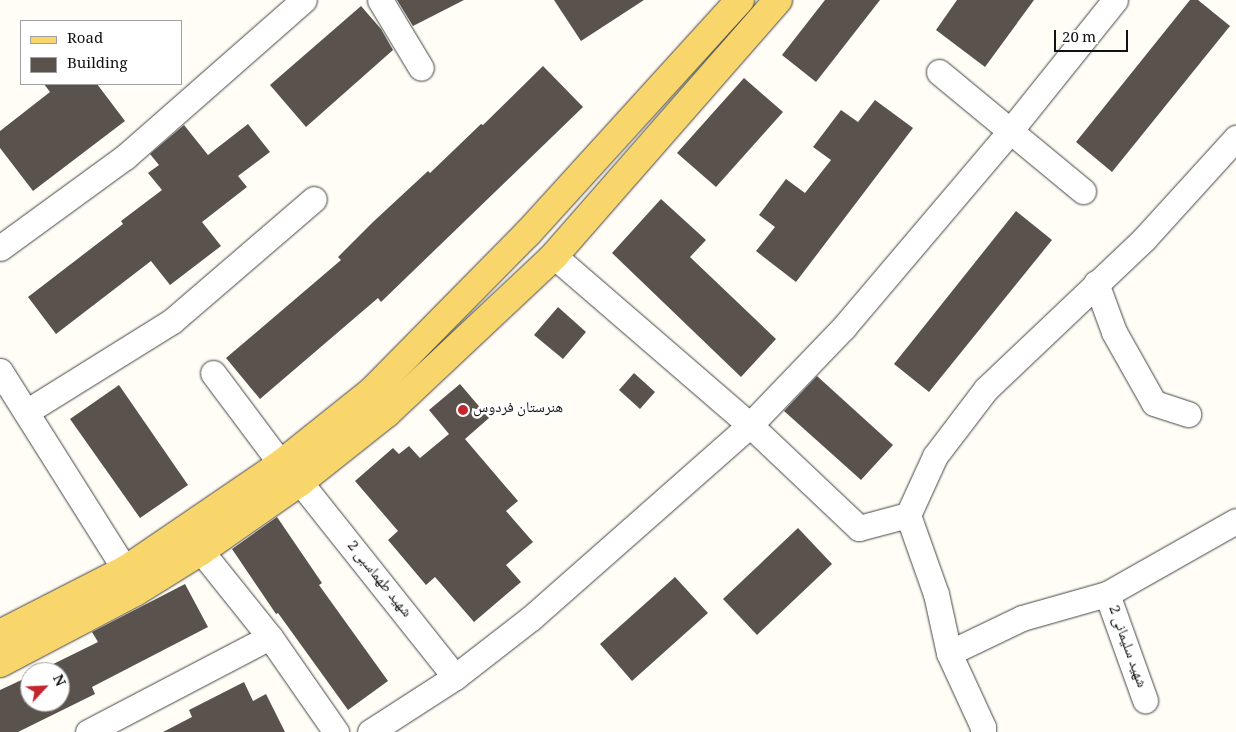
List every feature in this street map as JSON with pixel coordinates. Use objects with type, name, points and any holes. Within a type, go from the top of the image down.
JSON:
[{"type":"main road","points":[[0,663],[133,580],[372,391],[528,232],[740,0]]},
{"type":"main road","points":[[0,634],[201,551],[300,482],[387,413],[554,256],[778,0]]},
{"type":"street","points":[[0,248],[124,157],[304,0]]},
{"type":"street","points":[[380,0],[421,68]]},
{"type":"street","points":[[370,732],[455,677],[530,618],[750,425],[844,327],[1010,131],[1115,0]]},
{"type":"street","points":[[939,72],[1083,192]]},
{"type":"street","points":[[985,730],[949,653],[936,594],[908,515],[934,456],[986,389],[1144,239],[1236,138]]},
{"type":"street","points":[[26,412],[172,322],[314,199]]},
{"type":"street","points":[[554,256],[750,425],[859,528],[908,515]]},
{"type":"street","points":[[1096,284],[1114,332],[1154,402],[1188,414]]},
{"type":"street","points":[[0,371],[133,580]]},
{"type":"street","points":[[213,373],[281,464]]},
{"type":"street","name":"شهید طهماسبی 2","points":[[300,482],[455,677]]},
{"type":"street","points":[[949,653],[1022,618],[1107,594],[1236,521]]},
{"type":"street","points":[[201,551],[270,637],[336,732]]},
{"type":"street","name":"شهید سلیمانی 2","points":[[1107,594],[1145,700]]},
{"type":"street","points":[[88,732],[270,637]]},
{"type":"building","points":[[397,0],[464,0],[413,26]]},
{"type":"building","points":[[554,0],[644,0],[581,41]]},
{"type":"building","points":[[825,0],[880,0],[816,82],[782,55]]},
{"type":"building","points":[[957,0],[1034,0],[985,67],[936,30]]},
{"type":"building","points":[[1190,0],[1198,0],[1230,26],[1112,172],[1076,142]]},
{"type":"building","points":[[361,6],[381,29],[393,50],[306,127],[270,85]]},
{"type":"building","points":[[543,66],[583,107],[381,302],[378,298],[260,399],[226,358],[341,260],[338,257],[373,222],[428,171],[430,173],[481,124],[483,125]]},
{"type":"building","points":[[744,78],[783,112],[716,187],[677,153]]},
{"type":"building","points":[[45,85],[98,85],[125,121],[33,191],[0,148],[0,131],[50,92]]},
{"type":"building","points":[[875,100],[913,128],[796,282],[756,251],[775,227],[759,215],[786,179],[805,193],[831,160],[813,147],[841,110],[858,122]]},
{"type":"building","points":[[248,124],[270,152],[238,176],[247,187],[202,222],[221,246],[170,285],[151,261],[56,334],[28,297],[123,224],[121,221],[162,190],[148,173],[159,165],[150,154],[184,125],[208,155]]},
{"type":"building","points":[[661,199],[706,240],[690,257],[776,339],[741,377],[612,253]]},
{"type":"building","points":[[1016,211],[1052,240],[929,392],[894,364]]},
{"type":"building","points":[[558,307],[586,332],[563,359],[534,335]]},
{"type":"building","points":[[634,373],[655,392],[640,409],[619,390]]},
{"type":"building","points":[[817,376],[893,445],[861,480],[784,411]]},
{"type":"building","points":[[460,384],[489,418],[465,439],[518,501],[506,511],[533,542],[506,565],[521,582],[474,622],[435,577],[426,585],[388,540],[398,531],[355,481],[393,448],[399,454],[409,446],[420,458],[449,434],[429,410]]},
{"type":"building","points":[[119,385],[188,485],[140,518],[70,419]]},
{"type":"building","points":[[277,517],[322,583],[319,585],[388,681],[348,710],[278,613],[276,614],[232,549]]},
{"type":"building","points":[[798,528],[832,564],[757,635],[723,599]]},
{"type":"building","points":[[675,577],[708,613],[632,681],[600,644]]},
{"type":"building","points":[[185,584],[208,627],[92,687],[95,694],[70,706],[70,662],[57,662],[98,642],[92,632]]},
{"type":"building","points":[[20,681],[20,712],[59,712],[18,732],[0,732],[0,690]]},
{"type":"building","points":[[244,682],[253,701],[266,694],[285,732],[163,732],[192,717],[189,710]]},
{"type":"place","name":"هنرستان فردوس","points":[[463,410]]}]
